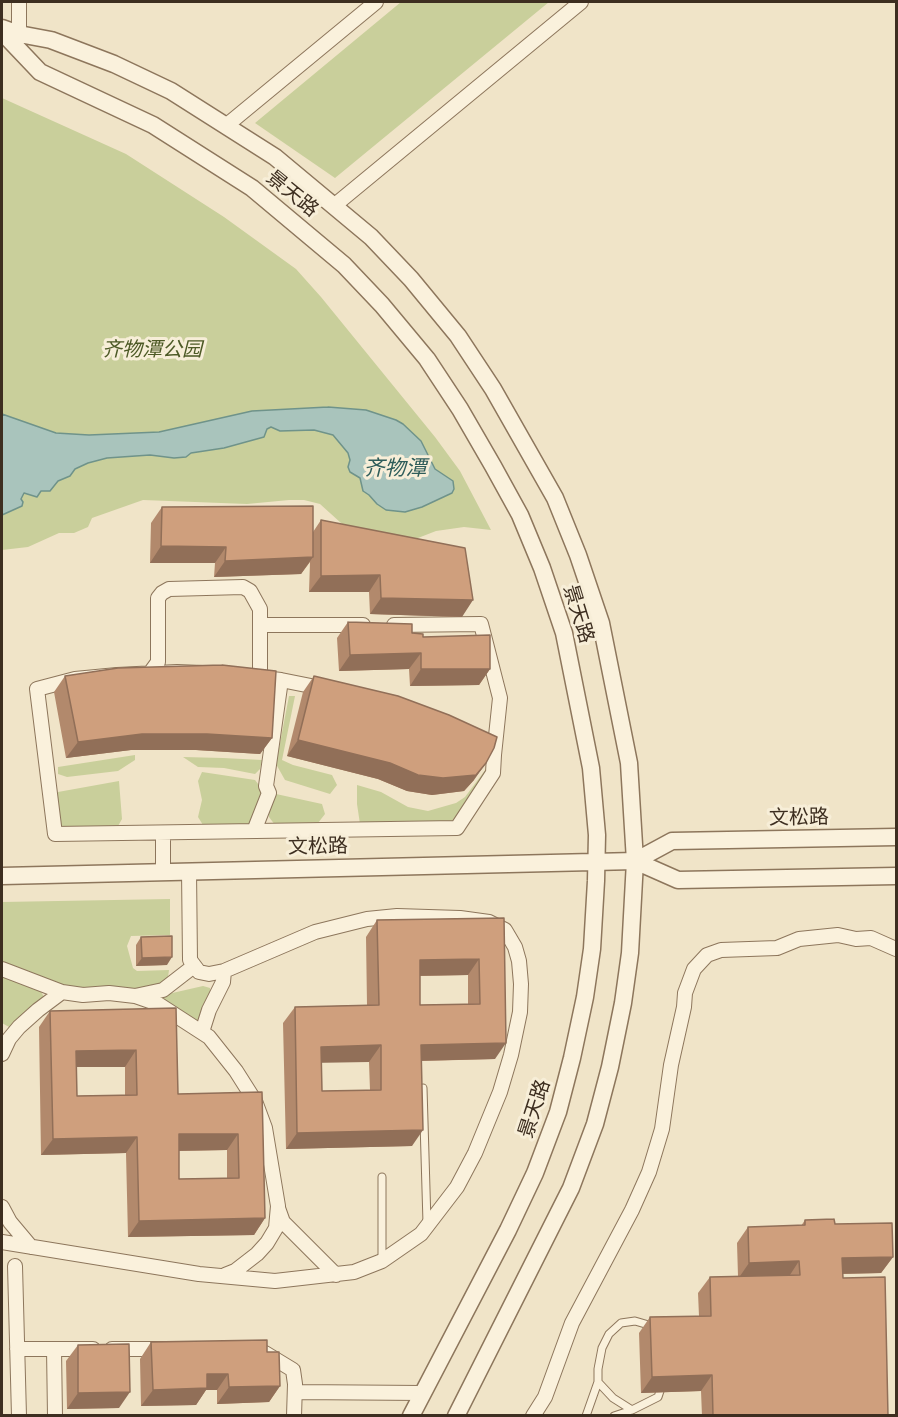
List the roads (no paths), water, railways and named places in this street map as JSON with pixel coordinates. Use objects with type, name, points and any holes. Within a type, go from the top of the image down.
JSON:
[{"type":"street","points":[[19,2],[19,34]]},
{"type":"street","points":[[227,125],[376,2]]},
{"type":"street","points":[[335,206],[580,2]]},
{"type":"street","name":"景天路","points":[[2,30],[51,40],[114,64],[171,91],[275,157],[371,237],[411,279],[458,336],[493,389],[555,498],[578,555],[601,623],[629,763],[635,861],[630,953],[623,1003],[595,1124],[566,1198],[456,1416]]},
{"type":"street","name":"景天路","points":[[2,30],[40,72],[153,125],[252,188],[344,265],[382,305],[427,359],[460,409],[520,514],[542,568],[564,633],[591,768],[597,835],[592,949],[585,997],[558,1112],[535,1173],[508,1230],[411,1416]]},
{"type":"street","points":[[150,673],[158,662],[159,653],[158,598],[169,589],[243,587],[257,599],[260,609],[260,678]]},
{"type":"street","points":[[260,625],[481,624],[500,698],[492,773],[457,828],[55,834],[37,689],[75,680],[150,673],[228,674],[281,680],[400,710],[487,743],[494,754]]},
{"type":"street","points":[[254,831],[269,793],[266,786],[281,680]]},
{"type":"street","points":[[163,833],[163,872]]},
{"type":"street","name":"文松路","points":[[635,861],[672,841],[897,837]]},
{"type":"street","name":"文松路","points":[[2,876],[635,861],[678,880],[897,876]]},
{"type":"street","points":[[2,1242],[199,1274],[275,1281],[354,1272],[382,1261],[421,1234],[457,1187],[475,1153],[500,1092],[520,1012],[521,984],[517,954],[505,930],[489,922],[460,918],[407,916],[367,919],[315,932],[224,971],[209,974],[199,972],[190,960],[189,871]]},
{"type":"street","points":[[533,1416],[545,1397],[572,1323],[632,1210],[649,1172],[662,1129],[670,1065],[684,1007],[685,993],[694,969],[707,955],[721,950],[777,948],[799,939],[838,935],[856,939],[871,938],[897,949]]},
{"type":"street","points":[[135,996],[163,990],[194,966]]},
{"type":"street","points":[[2,969],[63,992],[83,995],[109,993],[135,996],[158,1004],[209,1037],[236,1071],[255,1101],[265,1128],[278,1206],[283,1222],[336,1275]]},
{"type":"street","points":[[202,1032],[209,1010],[223,982],[224,971]]},
{"type":"street","points":[[2,1054],[9,1039],[19,1027],[63,992]]},
{"type":"street","points":[[223,1276],[235,1271],[267,1243],[276,1228],[278,1206]]},
{"type":"street","points":[[2,1207],[10,1222],[31,1246]]},
{"type":"street","points":[[15,1266],[18,1416]]},
{"type":"street","points":[[253,1348],[293,1370],[294,1416]]},
{"type":"street","points":[[17,1349],[183,1349]]},
{"type":"street","points":[[54,1349],[55,1416]]},
{"type":"street","points":[[295,1392],[422,1393]]},
{"type":"lane","points":[[423,1088],[427,1226]]},
{"type":"lane","points":[[382,1177],[382,1261]]},
{"type":"lane","points":[[586,1416],[598,1382],[602,1348],[609,1334],[621,1323],[635,1322],[651,1325],[657,1335]]},
{"type":"lane","points":[[614,1416],[658,1397],[664,1379]]},
{"type":"lane","points":[[598,1382],[613,1398],[632,1410]]},
{"type":"water","name":"齐物潭","points":[[328,407],[366,410],[403,424],[421,441],[435,469],[453,481],[452,493],[405,512],[386,510],[363,491],[360,478],[350,472],[348,467],[350,460],[348,453],[333,435],[314,430],[280,431],[271,427],[267,429],[264,437],[224,448],[191,453],[186,457],[150,455],[107,458],[88,463],[75,469],[70,476],[58,481],[50,491],[41,491],[37,497],[24,493],[21,499],[22,506],[2,515],[2,414],[56,433],[89,435],[159,432],[252,411]]},
{"type":"park label","name":"齐物潭公园","points":[[152,350]]}]
